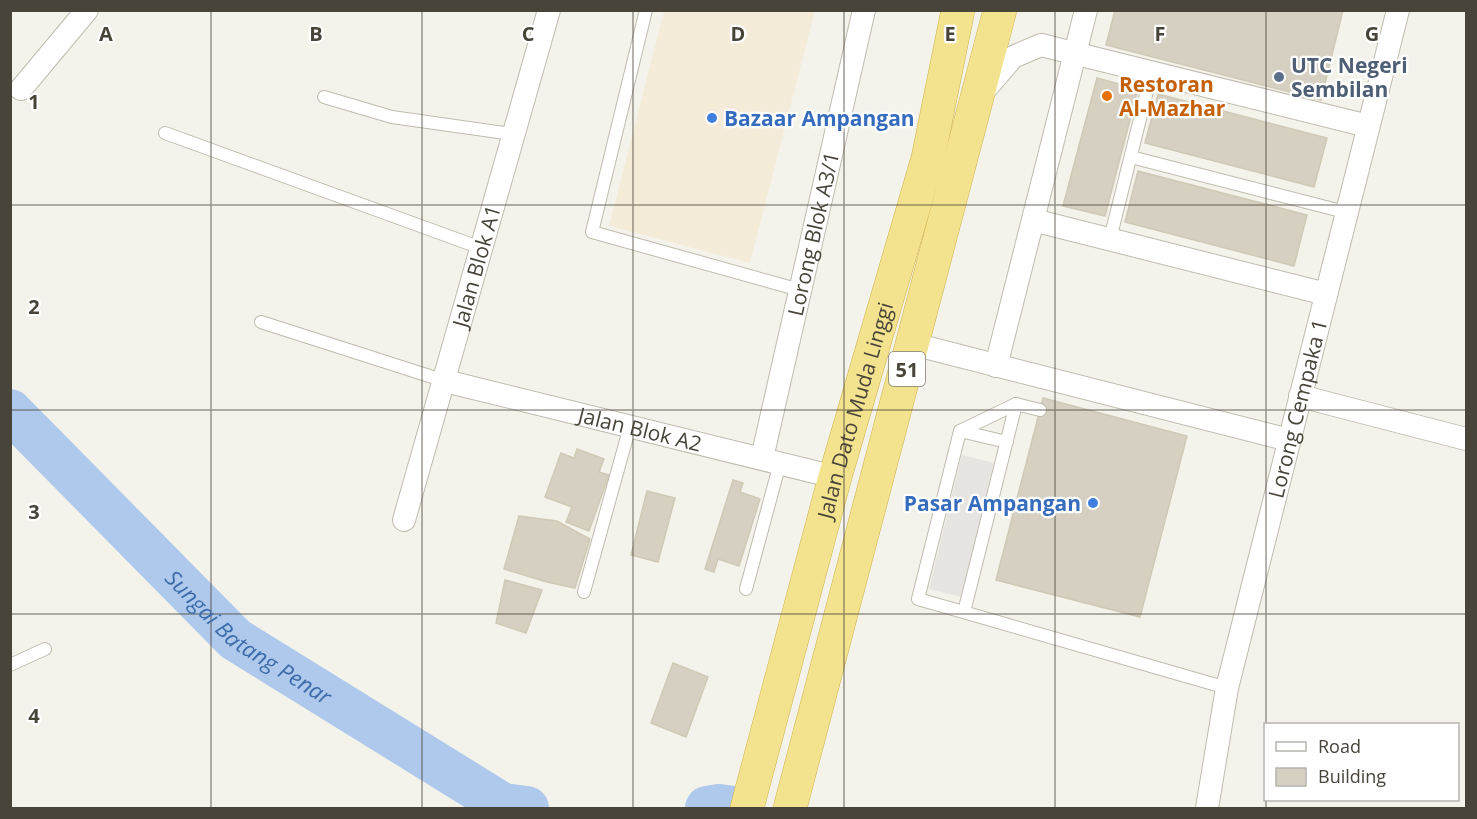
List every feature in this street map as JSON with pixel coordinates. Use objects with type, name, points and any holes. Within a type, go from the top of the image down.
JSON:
[{"type":"highway","name":"Jalan Dato Muda Linggi","points":[[747,808],[835,477],[928,158],[958,10]]},
{"type":"highway","name":"Jalan Dato Muda Linggi","points":[[790,808],[980,95],[1000,10]]},
{"type":"street","points":[[21,89],[87,10]]},
{"type":"street","name":"Jalan Blok A1","points":[[404,520],[549,10]]},
{"type":"street","name":"Lorong Blok A3/1","points":[[771,461],[800,290],[864,10]]},
{"type":"street","points":[[996,366],[1086,10]]},
{"type":"street","name":"Lorong Cempaka 1","points":[[1207,808],[1227,688],[1345,212],[1398,10]]},
{"type":"street","points":[[980,95],[1013,57],[1041,45],[1368,126]]},
{"type":"street","points":[[1033,220],[1326,294]]},
{"type":"street","points":[[913,344],[1289,440]]},
{"type":"street","name":"Jalan Blok A2","points":[[445,381],[835,477]]},
{"type":"street","points":[[1300,396],[1467,439]]},
{"type":"lane","points":[[646,10],[592,232],[800,290]]},
{"type":"lane","points":[[1110,239],[1152,71]]},
{"type":"lane","points":[[324,96],[392,117],[512,134]]},
{"type":"lane","points":[[165,134],[482,248]]},
{"type":"lane","points":[[1131,157],[1345,212]]},
{"type":"lane","points":[[261,322],[445,381]]},
{"type":"lane","points":[[960,431],[1016,404],[1040,410]]},
{"type":"lane","points":[[964,612],[1016,404]]},
{"type":"lane","points":[[584,592],[630,426]]},
{"type":"lane","points":[[960,431],[1007,442]]},
{"type":"lane","points":[[960,431],[918,599],[1227,688]]},
{"type":"lane","points":[[746,589],[771,461]]},
{"type":"lane","points":[[10,665],[45,649]]},
{"type":"shaded area","name":"Bazaar Ampangan","points":[[664,11],[815,11],[750,263],[609,226]]},
{"type":"shaded area","points":[[962,455],[994,463],[961,597],[929,589]]},
{"type":"building","name":"UTC Negeri Sembilan","points":[[1115,10],[1343,10],[1321,100],[1106,45]]},
{"type":"building","points":[[1097,78],[1138,89],[1105,216],[1063,206]]},
{"type":"building","points":[[1158,94],[1327,138],[1314,187],[1145,143]]},
{"type":"building","points":[[1138,171],[1307,215],[1294,266],[1125,222]]},
{"type":"building","name":"Pasar Ampangan","points":[[1043,398],[1187,436],[1140,617],[996,580]]},
{"type":"building","points":[[577,449],[604,459],[599,472],[609,475],[589,531],[566,522],[572,507],[545,497],[561,453],[574,458]]},
{"type":"building","points":[[733,480],[743,483],[740,492],[760,499],[739,566],[718,559],[714,572],[705,569]]},
{"type":"building","points":[[647,491],[675,498],[658,562],[631,555]]},
{"type":"building","points":[[519,516],[557,521],[590,539],[575,588],[504,569]]},
{"type":"building","points":[[505,580],[542,590],[526,633],[496,623]]},
{"type":"building","points":[[673,663],[708,677],[686,737],[651,723]]},
{"type":"waterway","name":"Sungai Batang Penar","points":[[10,411],[235,639],[503,805],[527,808]]},
{"type":"waterway","name":"Sungai Batang Penar","points":[[707,808],[719,806],[734,808]]},
{"type":"place","name":"UTC Negeri Sembilan","points":[[1279,77]]},
{"type":"place","name":"Restoran Al-Mazhar","points":[[1107,96]]},
{"type":"place","name":"Bazaar Ampangan","points":[[712,118]]},
{"type":"place","name":"Pasar Ampangan","points":[[1093,503]]}]
